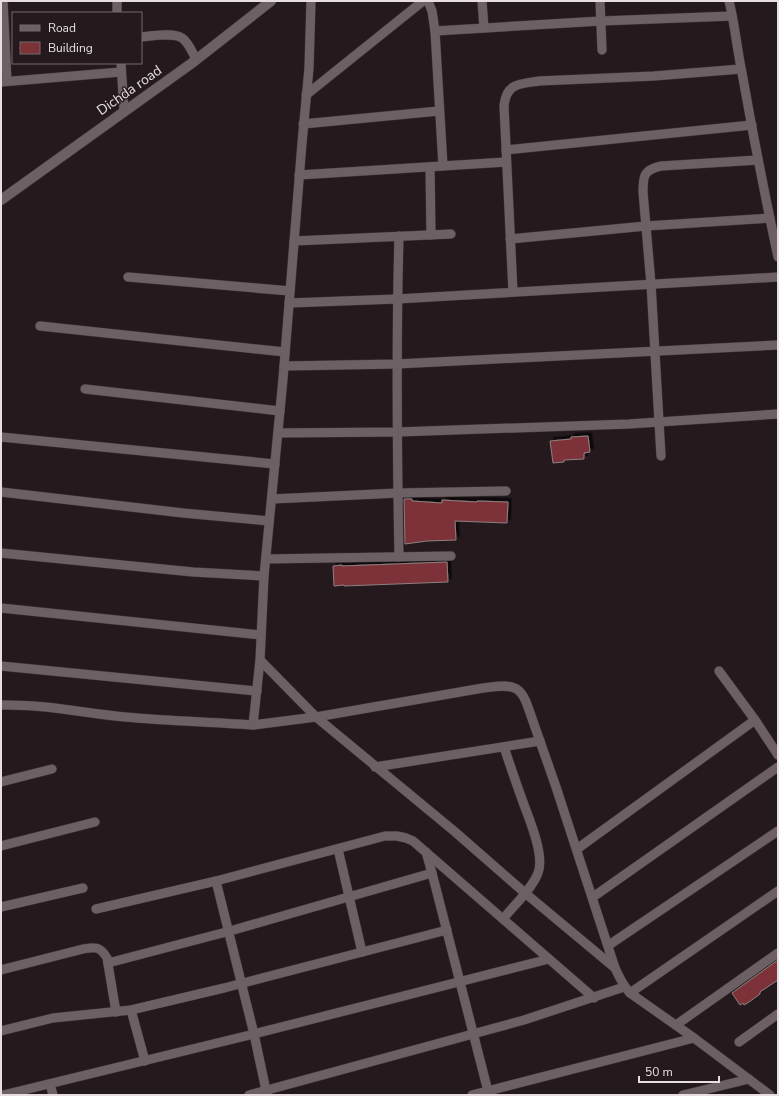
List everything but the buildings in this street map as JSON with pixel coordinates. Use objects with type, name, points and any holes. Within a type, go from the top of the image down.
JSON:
[{"type":"main road","name":"Dichda road","points":[[1,200],[196,59],[265,3]]},
{"type":"street","points":[[3,1],[6,36],[4,82],[121,68],[124,111]]},
{"type":"street","points":[[117,1],[117,12]]},
{"type":"street","points":[[253,725],[260,660],[264,576],[284,366],[303,124],[309,68],[310,1]]},
{"type":"street","points":[[306,95],[423,1]]},
{"type":"street","points":[[428,1],[432,11],[435,31],[443,166]]},
{"type":"street","points":[[482,1],[484,28]]},
{"type":"street","points":[[600,1],[602,50]]},
{"type":"street","points":[[729,1],[758,160],[778,257]]},
{"type":"street","points":[[435,31],[601,21],[732,16]]},
{"type":"street","points":[[142,37],[174,35],[182,38],[188,44],[196,59]]},
{"type":"street","points":[[513,292],[504,124],[505,98],[507,92],[512,87],[540,81],[654,76],[741,69]]},
{"type":"street","points":[[303,124],[439,112]]},
{"type":"street","points":[[506,150],[752,125]]},
{"type":"street","points":[[661,456],[651,284],[643,184],[644,177],[647,172],[653,168],[661,166],[758,160]]},
{"type":"street","points":[[299,175],[506,162]]},
{"type":"street","points":[[430,167],[431,234]]},
{"type":"street","points":[[510,239],[646,226],[770,218]]},
{"type":"street","points":[[294,241],[451,234]]},
{"type":"street","points":[[400,236],[397,299],[398,493],[400,557]]},
{"type":"street","points":[[128,277],[290,291]]},
{"type":"street","points":[[289,303],[397,299],[778,277]]},
{"type":"street","points":[[40,326],[285,352]]},
{"type":"street","points":[[284,366],[397,364],[778,344]]},
{"type":"street","points":[[85,389],[280,411]]},
{"type":"street","points":[[278,433],[398,432],[659,422],[778,414]]},
{"type":"street","points":[[1,437],[275,464]]},
{"type":"street","points":[[272,500],[398,493],[506,491]]},
{"type":"street","points":[[1,492],[183,513],[270,521]]},
{"type":"street","points":[[1,553],[193,572],[264,576]]},
{"type":"street","points":[[266,560],[451,556]]},
{"type":"street","points":[[1,608],[261,635]]},
{"type":"street","points":[[260,660],[316,717],[616,968]]},
{"type":"street","points":[[1,666],[257,691]]},
{"type":"street","points":[[719,672],[755,720],[778,755]]},
{"type":"street","points":[[1,706],[20,705],[126,717],[253,725],[316,717],[483,688],[510,686],[518,690],[524,697],[540,741],[619,977],[627,990],[749,1078],[770,1095]]},
{"type":"street","points":[[577,849],[755,720]]},
{"type":"street","points":[[375,766],[540,741]]},
{"type":"street","points":[[503,919],[535,880],[539,871],[539,854],[537,843],[504,746]]},
{"type":"street","points":[[593,897],[778,767]]},
{"type":"street","points":[[1,782],[52,769]]},
{"type":"street","points":[[1,846],[95,822]]},
{"type":"street","points":[[608,945],[778,831]]},
{"type":"street","points":[[96,909],[216,881],[377,838],[397,836],[413,841],[594,998]]},
{"type":"street","points":[[338,849],[362,952]]},
{"type":"street","points":[[426,852],[488,1093]]},
{"type":"street","points":[[108,963],[230,931],[432,874]]},
{"type":"street","points":[[216,881],[230,931],[266,1093]]},
{"type":"street","points":[[1,907],[83,888]]},
{"type":"street","points":[[249,1095],[266,1093],[524,1020],[594,998],[627,990],[778,890]]},
{"type":"street","points":[[1,1031],[68,1015],[131,1010],[447,930]]},
{"type":"street","points":[[1,970],[91,948],[98,948],[107,958],[116,1012]]},
{"type":"street","points":[[676,1025],[778,953]]},
{"type":"street","points":[[3,1095],[146,1061],[549,959]]},
{"type":"street","points":[[131,1010],[146,1061]]},
{"type":"street","points":[[739,1042],[778,1014]]},
{"type":"street","points":[[472,1095],[488,1093],[694,1038]]},
{"type":"street","points":[[683,1095],[749,1078]]},
{"type":"street","points":[[50,1084],[52,1095]]}]
